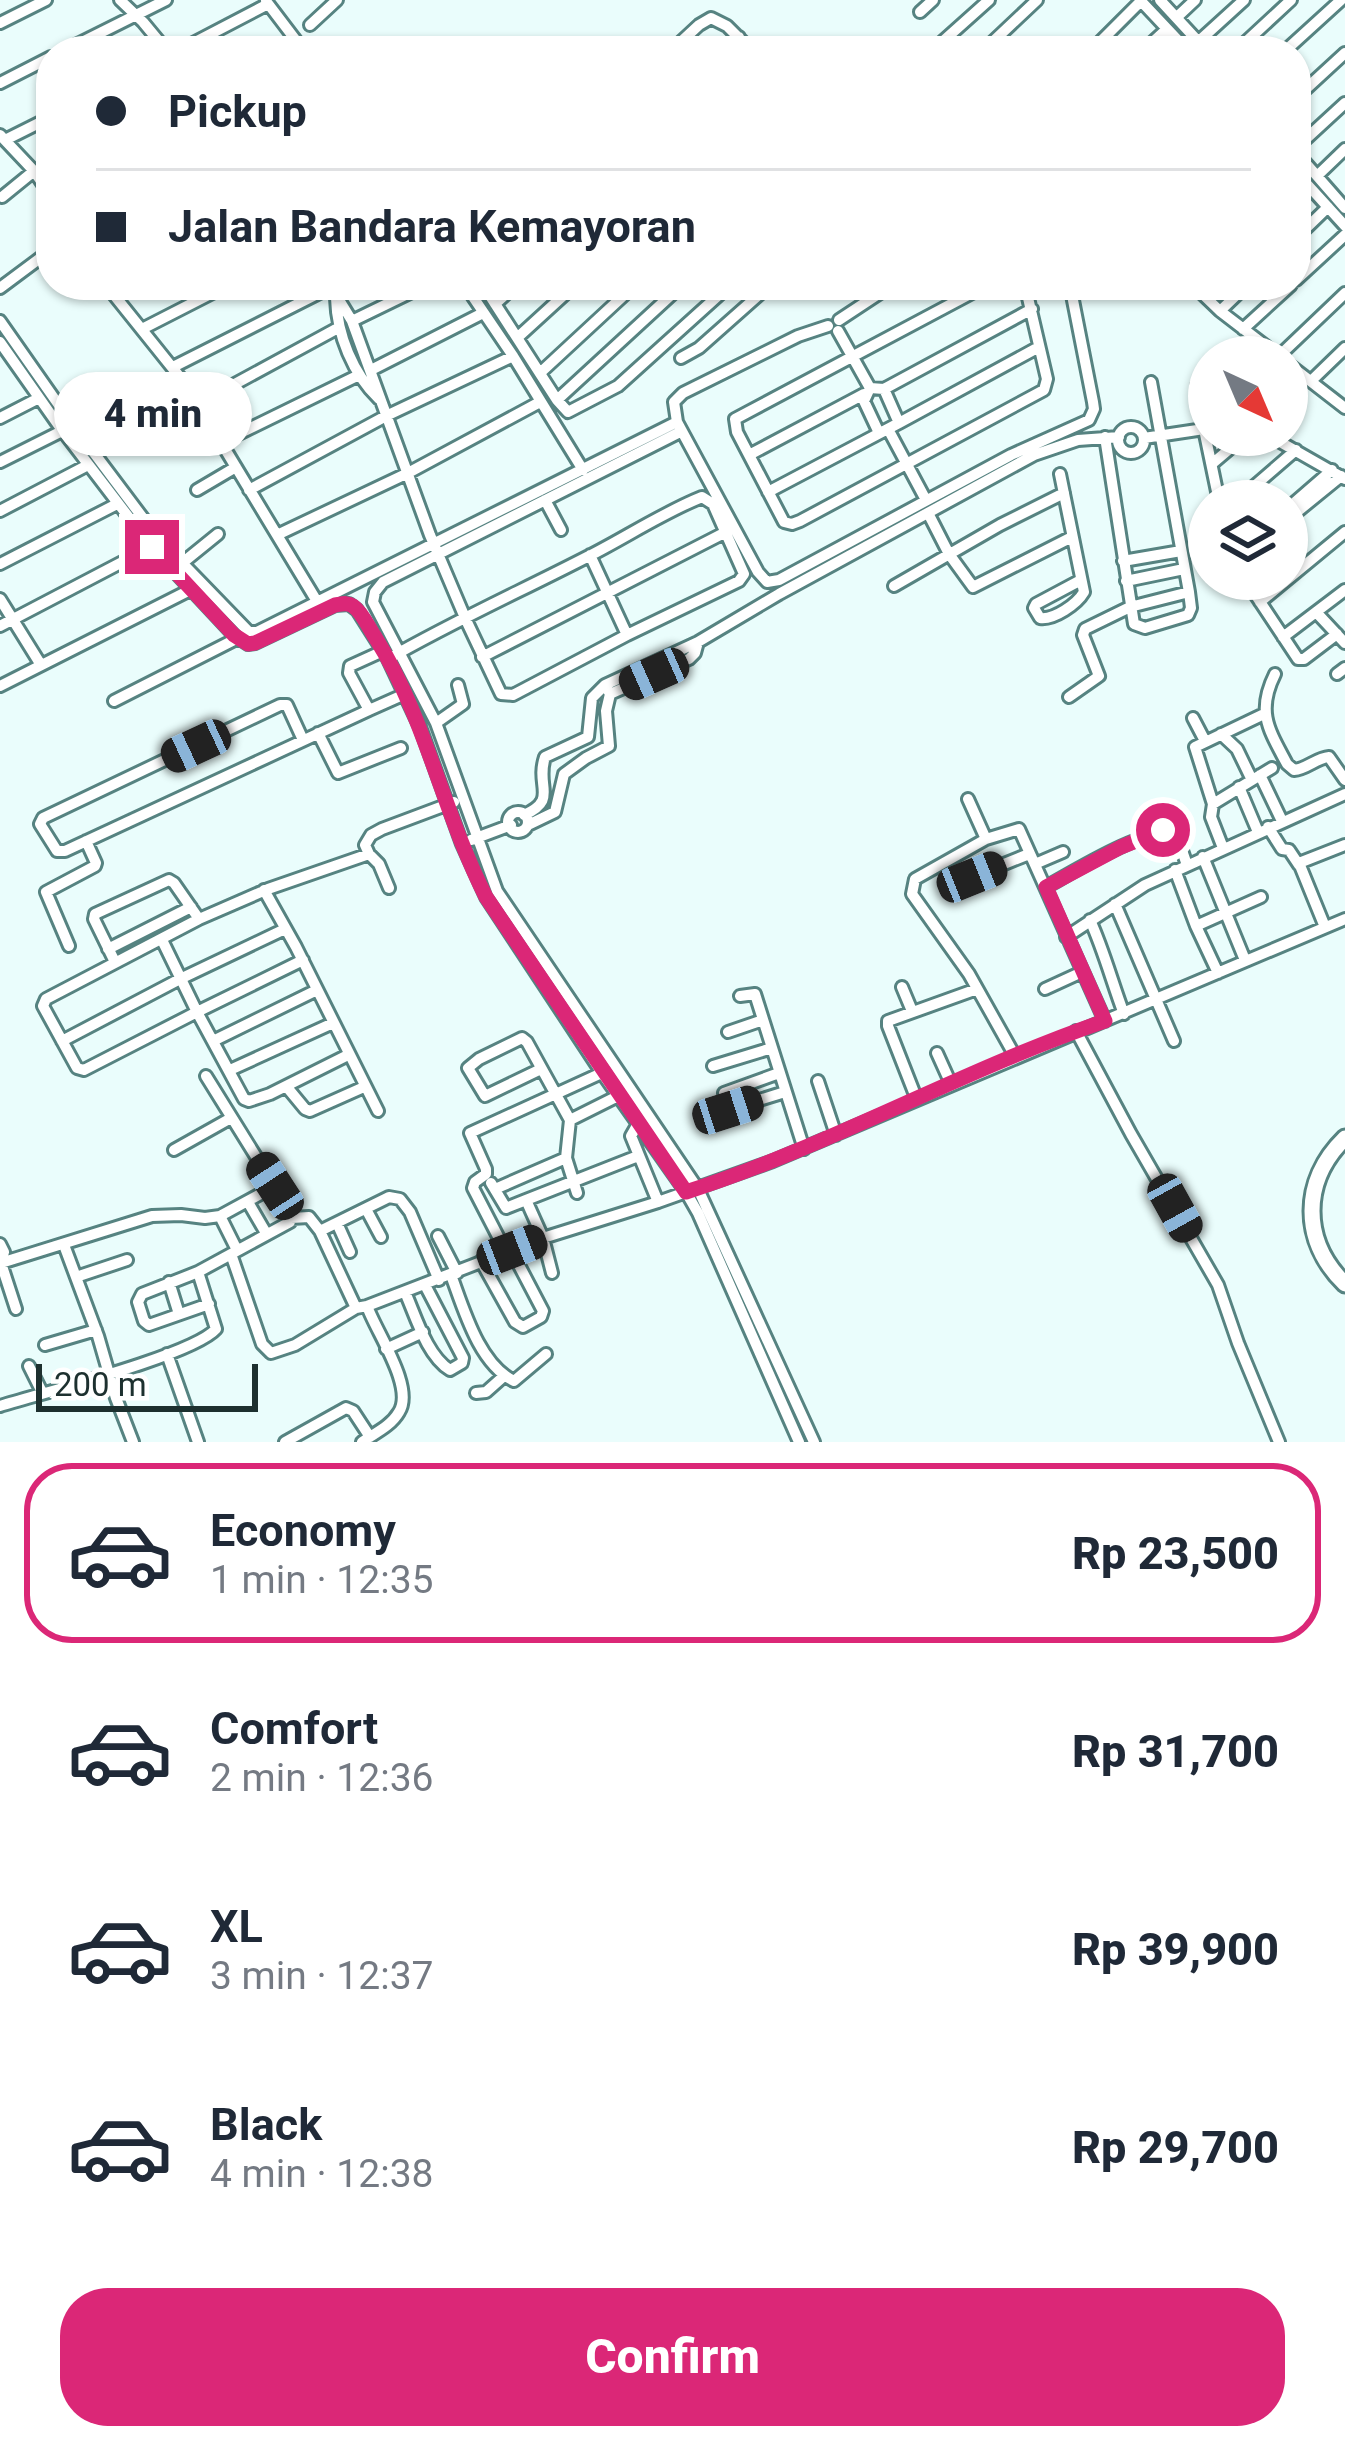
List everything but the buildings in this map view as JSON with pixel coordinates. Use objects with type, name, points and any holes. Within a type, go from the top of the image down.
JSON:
[{"type":"highway","points":[[1345,1138],[1318,1175],[1312,1217],[1323,1257],[1345,1284]]},
{"type":"street","points":[[0,23],[46,0]]},
{"type":"street","points":[[120,0],[154,36]]},
{"type":"street","points":[[94,36],[166,0]]},
{"type":"street","points":[[310,25],[338,0]]},
{"type":"street","points":[[920,12],[933,0]]},
{"type":"street","points":[[949,36],[989,0]]},
{"type":"street","points":[[999,36],[1037,0]]},
{"type":"street","points":[[1107,36],[1141,0],[1173,36]]},
{"type":"street","points":[[1160,0],[1194,36]]},
{"type":"street","points":[[1177,17],[1195,0]]},
{"type":"street","points":[[1212,36],[1244,0]]},
{"type":"street","points":[[1252,36],[1291,0]]},
{"type":"street","points":[[1301,36],[1341,0]]},
{"type":"street","points":[[205,36],[267,2],[293,36]]},
{"type":"street","points":[[688,36],[708,18],[719,20],[738,36]]},
{"type":"street","points":[[1159,36],[1167,29]]},
{"type":"street","points":[[1311,84],[1345,53]]},
{"type":"street","points":[[0,83],[36,65]]},
{"type":"street","points":[[1311,136],[1345,103]]},
{"type":"street","points":[[2,197],[34,171],[3,138],[36,124]]},
{"type":"street","points":[[1341,212],[1312,180],[1345,149]]},
{"type":"street","points":[[1311,229],[1341,212]]},
{"type":"street","points":[[1311,256],[1341,212]]},
{"type":"street","points":[[0,288],[36,261]]},
{"type":"street","points":[[1301,336],[1345,293]]},
{"type":"street","points":[[118,300],[198,404],[320,606]]},
{"type":"street","points":[[142,329],[199,300]]},
{"type":"street","points":[[173,368],[309,300]]},
{"type":"street","points":[[334,300],[338,328],[379,399],[436,549],[466,620],[482,657],[501,694],[513,695],[744,574],[712,504],[701,496],[466,620],[348,668],[369,710]]},
{"type":"street","points":[[340,300],[352,321],[365,373]]},
{"type":"street","points":[[352,321],[395,300]]},
{"type":"street","points":[[474,300],[583,470]]},
{"type":"street","points":[[492,300],[564,410],[571,412],[618,386],[713,300]]},
{"type":"street","points":[[495,304],[499,300]]},
{"type":"street","points":[[517,338],[559,300]]},
{"type":"street","points":[[540,373],[619,300]]},
{"type":"street","points":[[557,400],[666,300]]},
{"type":"street","points":[[681,358],[753,300]]},
{"type":"street","points":[[871,300],[835,326],[798,337],[683,393],[674,402],[679,426],[767,582],[1034,455],[1078,440],[1119,436]]},
{"type":"street","points":[[959,300],[735,419],[736,432],[783,520],[792,524],[1040,394],[1047,385],[1029,300]]},
{"type":"street","points":[[598,751],[588,737],[592,698],[689,659],[698,642],[1011,455],[1089,420],[1094,402],[1073,300]]},
{"type":"street","points":[[1209,300],[1252,336]]},
{"type":"street","points":[[1220,311],[1231,300]]},
{"type":"street","points":[[1243,329],[1274,300]]},
{"type":"street","points":[[749,455],[1032,309]]},
{"type":"street","points":[[222,442],[482,313]]},
{"type":"street","points":[[0,321],[111,476],[245,638]]},
{"type":"street","points":[[835,326],[867,391],[864,401],[889,428],[967,583],[975,587],[1072,537]]},
{"type":"street","points":[[198,404],[338,328]]},
{"type":"street","points":[[0,342],[152,547],[190,590],[255,643],[583,470],[679,426]]},
{"type":"street","points":[[768,492],[1039,347]]},
{"type":"street","points":[[1311,381],[1345,348]]},
{"type":"street","points":[[249,490],[386,416],[513,356]]},
{"type":"street","points":[[0,364],[13,358]]},
{"type":"street","points":[[1308,379],[1340,404],[1345,389]]},
{"type":"street","points":[[1151,382],[1188,587]]},
{"type":"street","points":[[884,389],[889,428]]},
{"type":"street","points":[[0,418],[39,398]]},
{"type":"street","points":[[277,535],[408,473],[540,402]]},
{"type":"street","points":[[436,549],[545,500],[679,426]]},
{"type":"street","points":[[1132,427],[1144,438],[1132,453],[1121,448],[1119,436],[1132,427]]},
{"type":"street","points":[[0,462],[62,430]]},
{"type":"street","points":[[1144,438],[1188,433]]},
{"type":"street","points":[[1105,436],[1134,623],[1145,628],[1188,615],[1190,600]]},
{"type":"street","points":[[1211,456],[1216,480]]},
{"type":"street","points":[[1213,463],[1221,456]]},
{"type":"street","points":[[1261,480],[1289,456]]},
{"type":"street","points":[[1306,456],[1339,475],[1308,499]]},
{"type":"street","points":[[0,511],[88,465]]},
{"type":"street","points":[[197,490],[236,467]]},
{"type":"street","points":[[1060,474],[1084,592],[1050,618],[1040,618],[1036,604],[1081,580]]},
{"type":"street","points":[[894,586],[1064,494]]},
{"type":"street","points":[[545,500],[561,530]]},
{"type":"street","points":[[0,564],[118,504]]},
{"type":"street","points":[[482,657],[726,532]]},
{"type":"street","points":[[1316,612],[1341,639],[1301,661],[1260,602],[1345,532]]},
{"type":"street","points":[[181,564],[218,534]]},
{"type":"street","points":[[0,626],[152,547]]},
{"type":"street","points":[[1123,561],[1181,551]]},
{"type":"street","points":[[590,555],[627,634]]},
{"type":"street","points":[[1126,581],[1184,569]]},
{"type":"street","points":[[381,577],[374,606],[486,897],[692,1191],[814,1442]]},
{"type":"street","points":[[0,686],[190,590]]},
{"type":"street","points":[[1283,638],[1345,590]]},
{"type":"street","points":[[1069,697],[1099,676],[1084,630],[1130,607],[1188,592]]},
{"type":"street","points":[[0,599],[41,664]]},
{"type":"street","points":[[320,606],[343,604],[357,610],[436,723],[497,891],[620,1095],[692,1191]]},
{"type":"street","points":[[114,700],[245,638]]},
{"type":"street","points":[[1275,674],[1264,714],[1276,744],[1294,770],[1329,757],[1345,780]]},
{"type":"street","points":[[436,723],[464,704],[458,685]]},
{"type":"street","points":[[526,820],[553,814],[562,777],[608,748],[608,690]]},
{"type":"street","points":[[303,740],[286,705],[280,704],[41,820],[57,850],[65,851],[405,694]]},
{"type":"street","points":[[1222,848],[1195,747],[1264,714]]},
{"type":"street","points":[[1193,718],[1204,741]]},
{"type":"street","points":[[318,733],[338,773],[401,748]]},
{"type":"street","points":[[1221,734],[1235,747],[1282,821]]},
{"type":"street","points":[[463,844],[511,825],[520,833],[525,831],[526,820],[544,802],[545,757],[588,737]]},
{"type":"street","points":[[1213,804],[1272,768]]},
{"type":"street","points":[[1240,788],[1263,830],[1289,850],[1299,865],[1325,927]]},
{"type":"street","points":[[1066,937],[1181,867],[1345,794]]},
{"type":"street","points":[[389,888],[365,844],[375,832],[463,798]]},
{"type":"street","points":[[968,800],[986,838]]},
{"type":"street","points":[[1015,1056],[977,989],[912,894],[915,879],[986,838],[1019,829],[1105,1021]]},
{"type":"street","points":[[1046,887],[1121,847],[1163,830],[1176,833],[1196,926],[1218,973]]},
{"type":"street","points":[[69,946],[46,892],[94,866],[86,841]]},
{"type":"street","points":[[1299,865],[1345,845]]},
{"type":"street","points":[[972,877],[1063,852]]},
{"type":"street","points":[[303,960],[84,1070],[75,1066],[43,1006],[44,1001],[199,919],[369,854]]},
{"type":"street","points":[[1203,857],[1245,961]]},
{"type":"street","points":[[115,962],[95,914],[166,880],[174,883],[199,919]]},
{"type":"street","points":[[266,890],[378,1111]]},
{"type":"street","points":[[1196,926],[1261,897]]},
{"type":"street","points":[[1115,904],[1174,1041]]},
{"type":"street","points":[[108,949],[191,907]]},
{"type":"street","points":[[1090,920],[1124,1014]]},
{"type":"street","points":[[220,1216],[267,1351],[285,1350],[361,1307],[449,1276],[487,1269],[804,1149],[1345,920]]},
{"type":"street","points":[[62,1041],[285,928]]},
{"type":"street","points":[[162,940],[244,1099],[286,1086],[348,1055]]},
{"type":"street","points":[[1046,989],[1082,972]]},
{"type":"street","points":[[902,987],[912,1011]]},
{"type":"street","points":[[917,1100],[888,1026],[890,1019],[977,989]]},
{"type":"street","points":[[213,1041],[317,990]]},
{"type":"street","points":[[740,996],[755,994],[804,1149]]},
{"type":"street","points":[[728,1031],[763,1020]]},
{"type":"street","points":[[230,1070],[333,1023]]},
{"type":"street","points":[[1076,1031],[1218,1285],[1279,1442]]},
{"type":"street","points":[[541,1069],[480,1100],[469,1067],[518,1038],[525,1040],[556,1095],[569,1120],[566,1158],[575,1186]]},
{"type":"street","points":[[713,1066],[772,1048]]},
{"type":"street","points":[[937,1053],[951,1084]]},
{"type":"street","points":[[608,1069],[470,1133],[506,1208],[575,1186],[638,1156]]},
{"type":"street","points":[[724,1093],[779,1073]]},
{"type":"street","points":[[206,1076],[292,1218]]},
{"type":"street","points":[[818,1081],[836,1135]]},
{"type":"street","points":[[286,1086],[310,1111],[364,1087]]},
{"type":"street","points":[[728,1110],[785,1092]]},
{"type":"street","points":[[569,1120],[620,1095]]},
{"type":"street","points":[[174,1150],[231,1118]]},
{"type":"street","points":[[639,1122],[631,1133],[658,1202]]},
{"type":"street","points":[[495,1189],[566,1158]]},
{"type":"street","points":[[486,1174],[473,1188],[543,1312],[541,1317],[523,1327],[514,1322],[487,1269]]},
{"type":"street","points":[[1,1263],[152,1216],[220,1216],[275,1186]]},
{"type":"street","points":[[320,1231],[389,1197],[400,1199],[504,1376],[514,1381],[546,1354]]},
{"type":"street","points":[[526,1200],[553,1274]]},
{"type":"street","points":[[248,1202],[266,1233]]},
{"type":"street","points":[[366,1209],[381,1237]]},
{"type":"street","points":[[209,1304],[149,1325],[138,1302],[147,1290],[198,1272],[292,1218],[309,1217],[320,1231],[345,1290],[386,1349],[404,1397],[397,1415],[366,1439],[353,1411],[346,1408],[285,1442]]},
{"type":"street","points":[[337,1223],[350,1252]]},
{"type":"street","points":[[438,1236],[449,1276]]},
{"type":"street","points":[[0,1244],[16,1309]]},
{"type":"street","points":[[64,1245],[134,1442]]},
{"type":"street","points":[[487,1269],[513,1257]]},
{"type":"street","points":[[76,1277],[127,1260]]},
{"type":"street","points":[[0,1406],[206,1338],[214,1332],[215,1323],[198,1272]]},
{"type":"street","points":[[732,1273],[799,1442]]},
{"type":"street","points":[[345,1290],[356,1278]]},
{"type":"street","points":[[170,1282],[179,1314]]},
{"type":"street","points":[[405,1292],[423,1332],[445,1370],[450,1370],[463,1358],[425,1285]]},
{"type":"street","points":[[45,1345],[96,1330]]},
{"type":"street","points":[[386,1349],[423,1332]]},
{"type":"street","points":[[167,1354],[198,1442]]},
{"type":"street","points":[[29,1366],[42,1392]]},
{"type":"street","points":[[476,1393],[485,1392],[504,1376]]},
{"type":"route","points":[[152,547],[234,635],[248,644],[335,605],[349,604],[357,610],[388,659],[420,727],[486,897],[686,1192],[804,1149],[1105,1021],[1046,887],[1163,830]]}]
